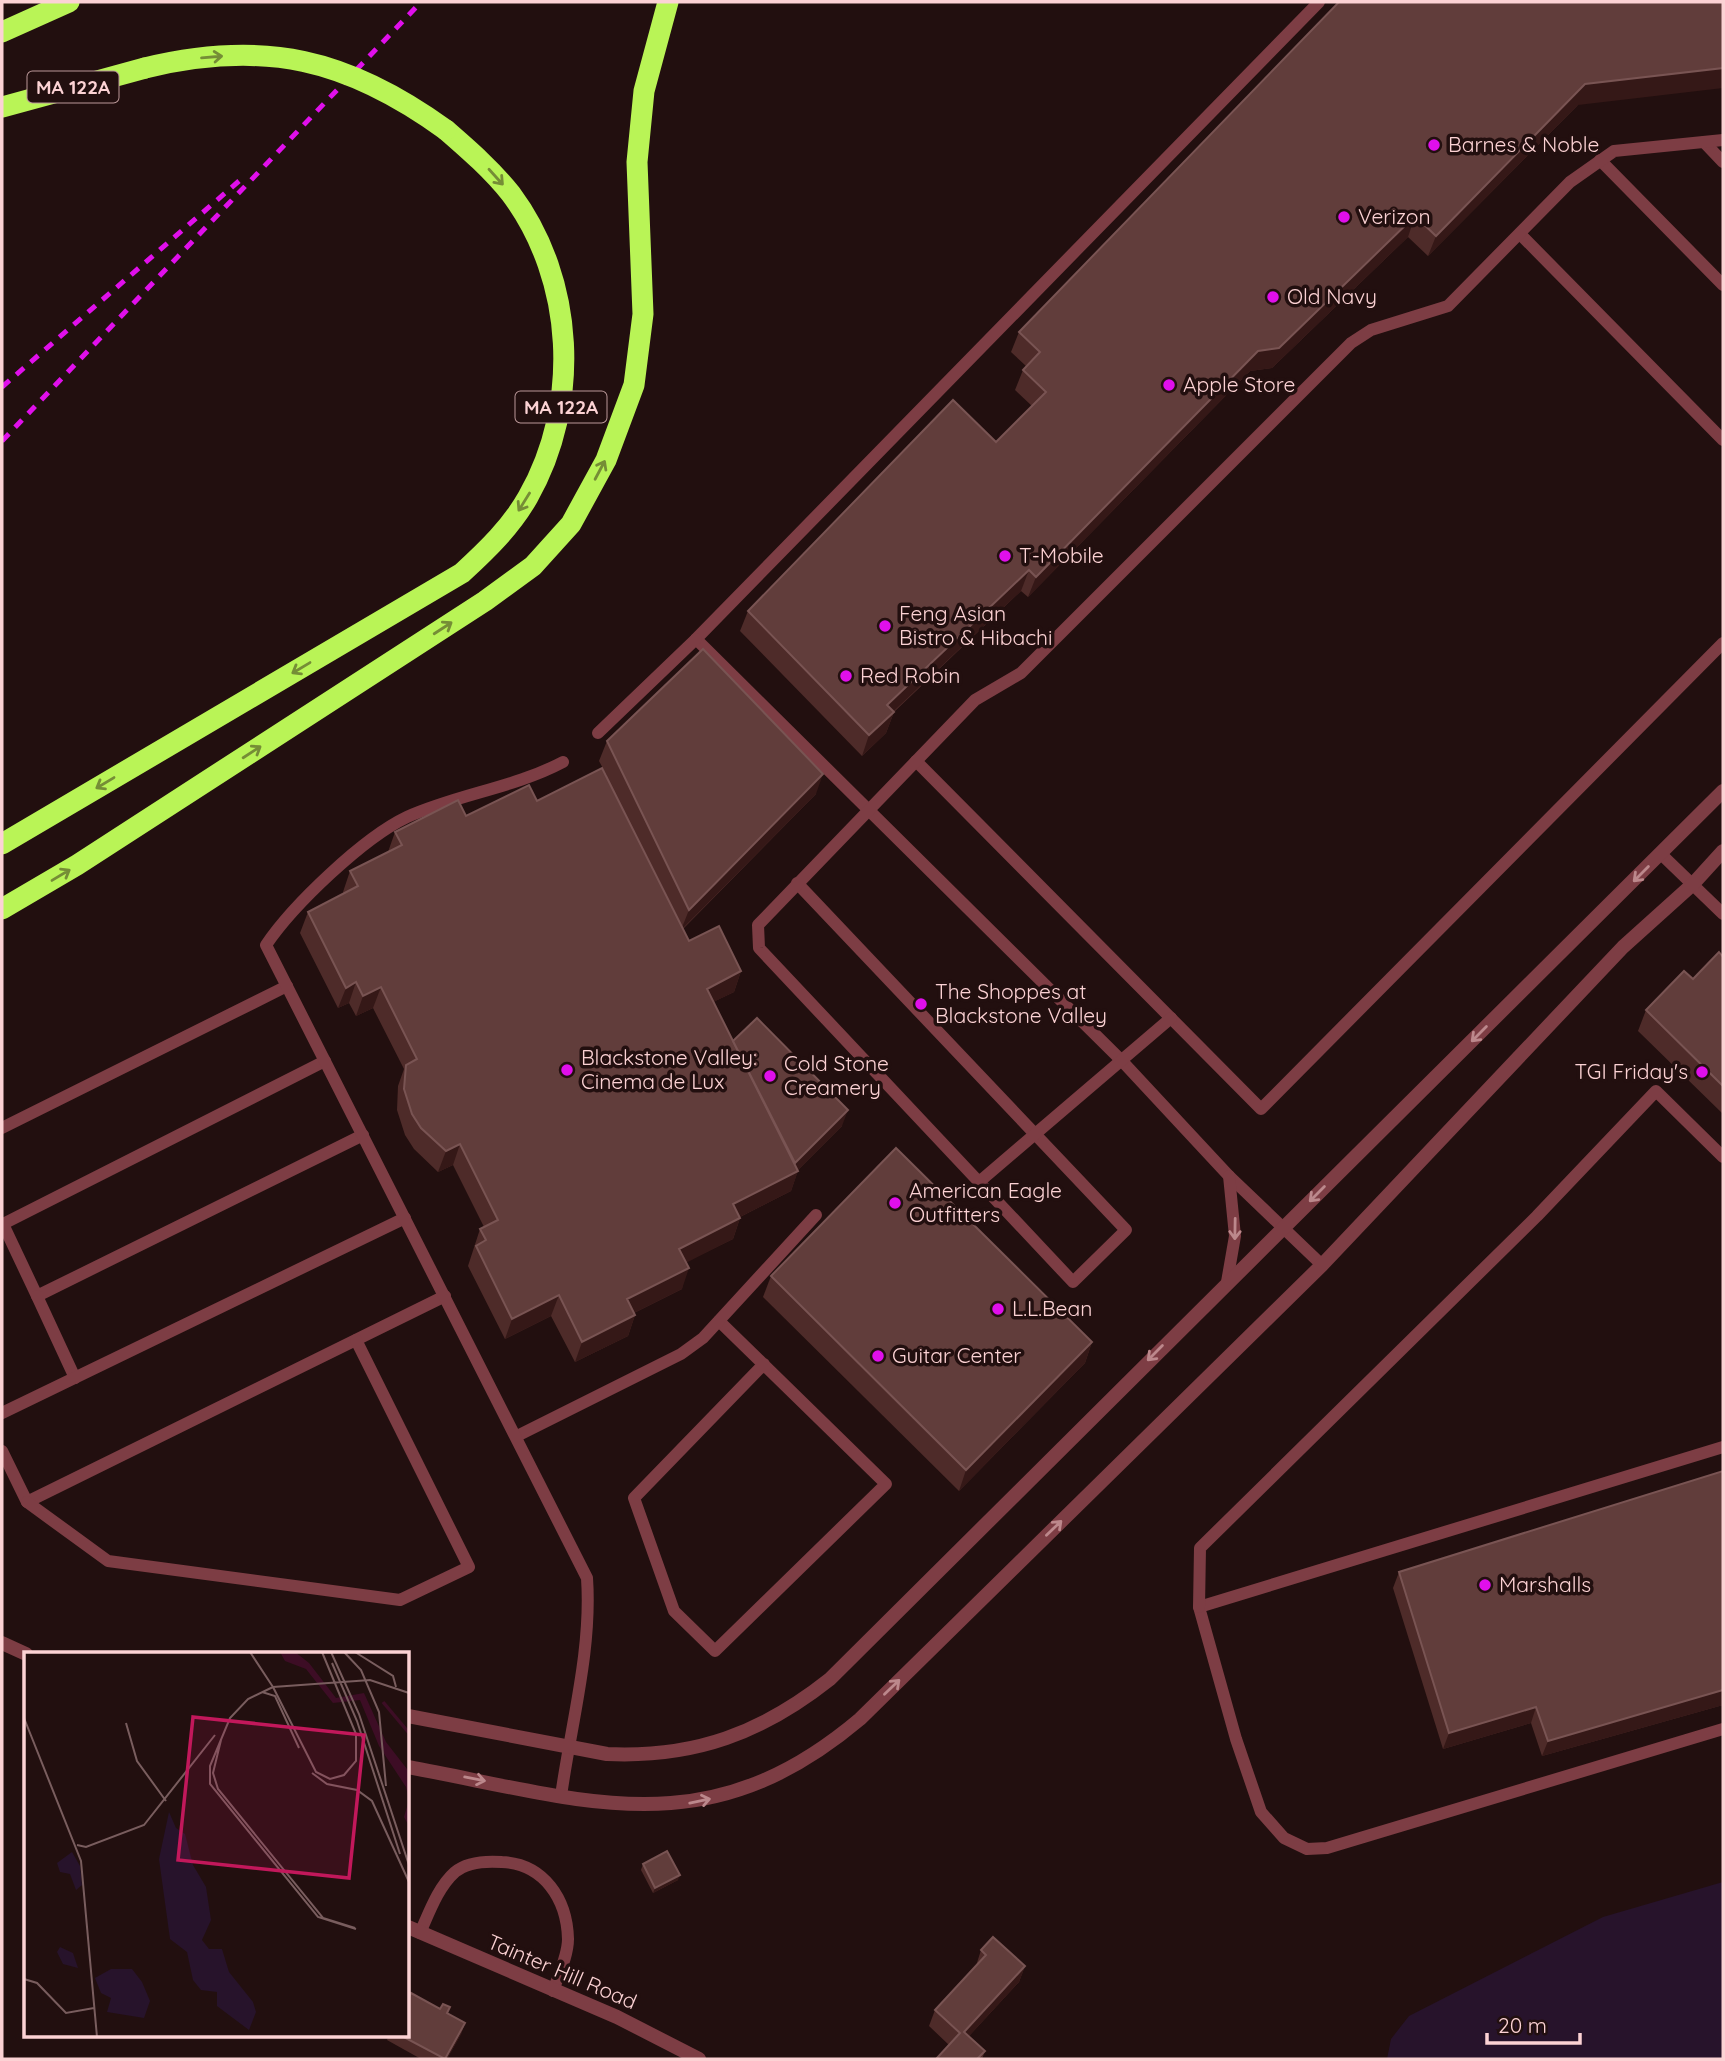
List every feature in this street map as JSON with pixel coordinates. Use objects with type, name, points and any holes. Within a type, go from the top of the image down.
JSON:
[{"type":"highway","points":[[2,32],[69,2]]},
{"type":"highway","points":[[2,909],[77,865],[485,601],[534,566],[571,524],[606,460],[635,385],[643,314],[637,162],[644,91],[668,2]]},
{"type":"highway","name":"MA 122A","points":[[2,107],[145,68],[181,60],[223,56],[274,57],[326,65],[372,83],[407,102],[446,130],[511,195],[536,237],[558,291],[564,350],[562,404],[550,449],[528,497],[501,536],[462,573],[2,844]]},
{"type":"street","points":[[410,1716],[607,1754],[640,1756],[674,1752],[756,1727],[793,1708],[830,1679],[1723,791]]},
{"type":"street","points":[[410,1767],[561,1796],[642,1805],[685,1804],[746,1789],[779,1776],[822,1751],[860,1719],[1322,1265],[1623,947],[1693,884],[1723,851]]},
{"type":"street","points":[[2,1643],[24,1653]]},
{"type":"street","name":"Tainter Hill Road","points":[[414,1930],[553,1992],[617,2017],[699,2059]]},
{"type":"lane","points":[[598,733],[696,639],[1319,2]]},
{"type":"lane","points":[[797,883],[1126,1230],[1073,1282],[759,948],[758,925],[797,883],[867,808],[975,700],[1021,673],[1351,343],[1371,330],[1448,306],[1570,182],[1614,151],[1723,140]]},
{"type":"lane","points":[[1704,142],[1723,162]]},
{"type":"lane","points":[[1600,160],[1723,285]]},
{"type":"lane","points":[[1520,234],[1723,440]]},
{"type":"lane","points":[[696,639],[1122,1061],[1229,1176],[1322,1265]]},
{"type":"lane","points":[[916,761],[1261,1108],[1723,643]]},
{"type":"lane","points":[[561,1796],[586,1641],[589,1607],[587,1578],[266,945],[280,925],[302,902],[370,843],[406,818],[541,774],[563,762]]},
{"type":"lane","points":[[1661,854],[1723,914]]},
{"type":"lane","points":[[2,1129],[286,986]]},
{"type":"lane","points":[[979,1182],[1171,1018]]},
{"type":"lane","points":[[75,1378],[2,1224],[325,1061]]},
{"type":"lane","points":[[1723,1157],[1656,1091],[1518,1235],[1200,1549],[1199,1607],[1236,1738],[1261,1812],[1284,1838],[1307,1849],[1327,1848],[1723,1729]]},
{"type":"lane","points":[[37,1297],[363,1135]]},
{"type":"lane","points":[[1227,1282],[1235,1236],[1229,1176]]},
{"type":"lane","points":[[517,1436],[681,1354],[703,1338],[816,1215]]},
{"type":"lane","points":[[2,1413],[405,1218]]},
{"type":"lane","points":[[27,1502],[445,1296]]},
{"type":"lane","points":[[719,1321],[764,1364],[886,1484],[716,1651],[674,1611],[635,1498],[764,1364]]},
{"type":"lane","points":[[2,1451],[27,1502],[108,1561],[401,1600],[469,1567],[356,1340]]},
{"type":"lane","points":[[1199,1607],[1723,1447]]},
{"type":"lane","points":[[414,1930],[456,1871],[485,1861],[520,1863],[549,1882],[564,1909],[568,1942],[553,1992]]},
{"type":"shaded area","points":[[1723,1882],[1723,2059],[1387,2059],[1391,2039],[1409,2016],[1603,1917]]},
{"type":"building","points":[[1339,2],[1723,2],[1723,68],[1585,84],[1436,236],[1415,216],[1279,348],[1258,351],[1036,577],[1029,570],[887,705],[894,712],[869,735],[748,611],[953,400],[996,442],[1046,392],[1023,370],[1040,352],[1019,332]]},
{"type":"building","points":[[703,649],[823,774],[689,910],[607,741]]},
{"type":"building","name":"Blackstone Valley: Cinema de Lux","points":[[602,768],[689,941],[719,926],[741,971],[707,989],[798,1171],[733,1204],[740,1218],[679,1249],[689,1268],[627,1299],[635,1315],[582,1342],[559,1295],[512,1319],[476,1246],[486,1240],[480,1229],[498,1220],[460,1144],[446,1151],[421,1128],[412,1114],[404,1089],[406,1065],[417,1059],[381,987],[363,996],[356,982],[346,988],[308,912],[358,886],[350,871],[402,845],[395,832],[458,800],[466,816],[529,785],[537,801]]},
{"type":"building","name":"TGI Friday's","points":[[1719,952],[1723,957],[1723,1086],[1646,1010],[1684,971],[1693,979]]},
{"type":"building","points":[[757,1018],[848,1110],[795,1163],[733,1041]]},
{"type":"building","points":[[896,1148],[1092,1342],[966,1470],[771,1276]]},
{"type":"building","points":[[1723,1471],[1723,1690],[1548,1741],[1536,1707],[1449,1733],[1399,1572]]},
{"type":"building","points":[[667,1851],[680,1875],[655,1888],[643,1864]]},
{"type":"building","points":[[993,1937],[1025,1966],[964,2032],[985,2051],[977,2059],[936,2059],[960,2033],[935,2010],[986,1955],[981,1950]]},
{"type":"building","points":[[411,1993],[440,2009],[443,2004],[450,2007],[447,2013],[465,2023],[445,2059],[402,2036],[410,2036]]},
{"type":"railway","points":[[2,441],[421,2]]},
{"type":"railway","points":[[2,387],[239,181]]},
{"type":"place","name":"Barnes & Noble","points":[[1434,145]]},
{"type":"place","name":"Verizon","points":[[1344,217]]},
{"type":"place","name":"Old Navy","points":[[1273,297]]},
{"type":"place","name":"Apple Store","points":[[1169,385]]},
{"type":"place","name":"T-Mobile","points":[[1005,556]]},
{"type":"place","name":"Feng Asian Bistro & Hibachi","points":[[885,626]]},
{"type":"place","name":"Red Robin","points":[[846,676]]},
{"type":"place","name":"The Shoppes at Blackstone Valley","points":[[921,1004]]},
{"type":"place","name":"Blackstone Valley: Cinema de Lux","points":[[567,1070]]},
{"type":"place","name":"TGI Friday's","points":[[1702,1072]]},
{"type":"place","name":"Cold Stone Creamery","points":[[770,1076]]},
{"type":"place","name":"American Eagle Outfitters","points":[[895,1203]]},
{"type":"place","name":"L.L.Bean","points":[[998,1309]]},
{"type":"place","name":"Guitar Center","points":[[878,1356]]},
{"type":"place","name":"Marshalls","points":[[1485,1585]]}]
